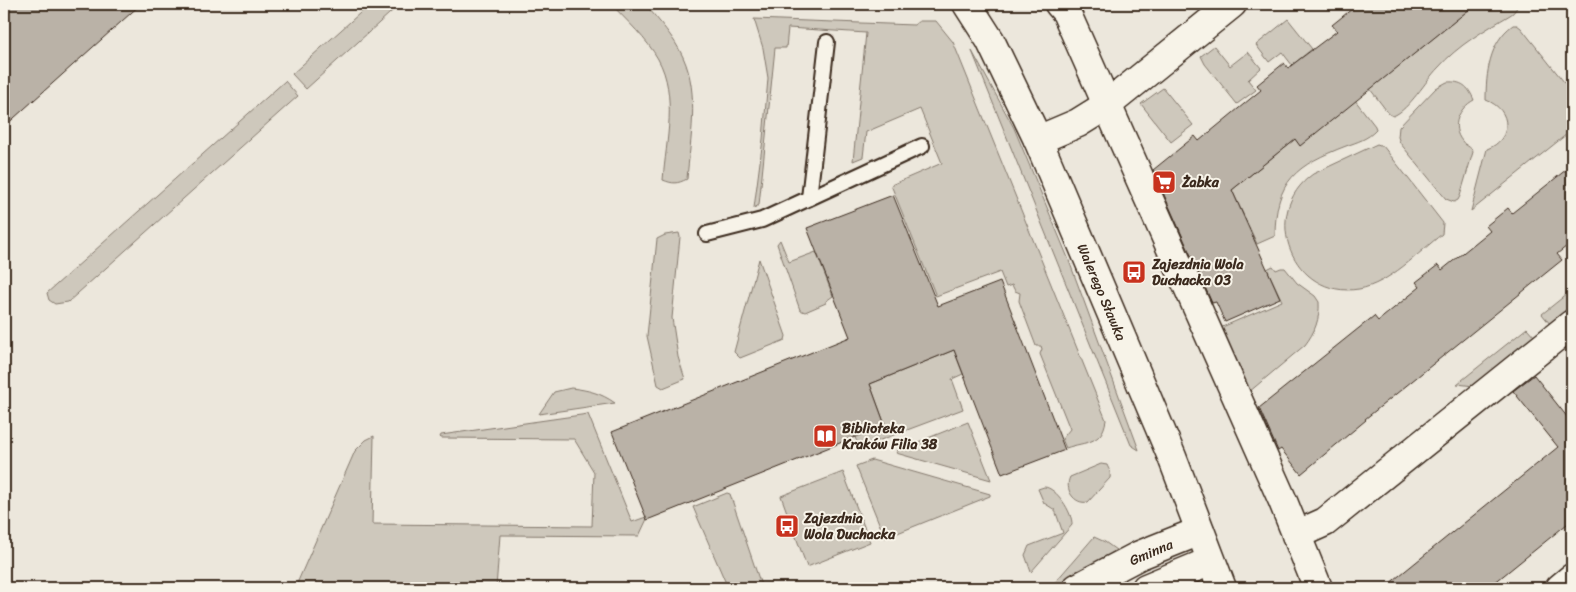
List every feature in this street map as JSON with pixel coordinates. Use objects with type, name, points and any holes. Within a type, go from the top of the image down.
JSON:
[{"type":"street","name":"Walerego Sławka","points":[[967,4],[990,40],[1038,140],[1172,457],[1222,588]]},
{"type":"street","points":[[1059,4],[1066,12],[1282,499],[1318,588]]},
{"type":"street","points":[[1038,140],[1078,123],[1107,105],[1232,4]]},
{"type":"street","points":[[1296,535],[1325,522],[1572,324]]},
{"type":"street","name":"Gminna","points":[[1077,588],[1140,555],[1200,531]]},
{"type":"street","points":[[1146,588],[1211,561]]},
{"type":"street","points":[[1560,588],[1572,578]]},
{"type":"lane","points":[[809,198],[827,42]]},
{"type":"lane","points":[[707,234],[762,220],[922,146]]},
{"type":"shaded area","points":[[370,4],[400,4],[306,89],[292,74]]},
{"type":"shaded area","points":[[611,4],[645,4],[671,36],[683,57],[688,71],[693,102],[687,179],[684,181],[675,183],[663,180],[669,118],[668,88],[664,73],[658,59],[648,44]]},
{"type":"shaded area","points":[[1476,4],[1520,4],[1512,14],[1472,38],[1454,52],[1433,73],[1405,108],[1393,116],[1389,114],[1370,89]]},
{"type":"shaded area","points":[[754,19],[914,25],[919,21],[936,21],[953,42],[1106,420],[1101,434],[1097,438],[1066,448],[1062,439],[1070,429],[1040,354],[1041,346],[1036,346],[1019,301],[1020,293],[1015,291],[1012,285],[1006,287],[1000,272],[936,296],[891,185],[942,163],[920,109],[866,132],[863,157],[853,161],[866,33],[788,28],[786,48],[775,48],[759,205],[754,208],[763,139],[768,78],[763,48]]},
{"type":"shaded area","points":[[1288,19],[1312,49],[1292,65],[1282,52],[1269,62],[1256,45]]},
{"type":"shaded area","points":[[1513,25],[1521,28],[1572,92],[1572,130],[1471,211],[1487,149],[1495,145],[1505,132],[1505,118],[1501,111],[1486,100],[1487,80],[1490,59],[1494,49],[1505,32]]},
{"type":"shaded area","points":[[1214,46],[1230,66],[1248,52],[1261,68],[1248,80],[1256,90],[1237,104],[1205,64],[1201,56]]},
{"type":"shaded area","points":[[972,51],[1014,128],[1068,258],[1139,450],[1131,445]]},
{"type":"shaded area","points":[[285,81],[298,96],[68,302],[55,304],[49,300],[47,293]]},
{"type":"shaded area","points":[[1447,82],[1457,82],[1464,85],[1474,100],[1464,108],[1458,118],[1458,135],[1463,143],[1471,148],[1473,152],[1460,196],[1454,202],[1446,199],[1400,143],[1398,137],[1399,127],[1436,88]]},
{"type":"shaded area","points":[[1163,88],[1193,125],[1171,142],[1141,104]]},
{"type":"shaded area","points":[[1351,95],[1375,126],[1376,130],[1362,140],[1314,160],[1292,177],[1279,201],[1275,236],[1257,244],[1232,190],[1295,139],[1300,145]]},
{"type":"shaded area","points":[[1377,144],[1383,146],[1443,223],[1442,234],[1403,266],[1381,281],[1359,289],[1336,289],[1316,281],[1301,268],[1291,250],[1286,230],[1288,210],[1296,191],[1313,174]]},
{"type":"shaded area","points":[[679,233],[672,318],[678,357],[685,379],[663,388],[658,385],[647,336],[657,239],[665,235]]},
{"type":"shaded area","points":[[780,240],[789,262],[816,252],[833,296],[826,303],[805,312],[800,310],[777,244]]},
{"type":"shaded area","points":[[759,259],[786,336],[785,340],[740,358],[734,352]]},
{"type":"shaded area","points":[[1273,266],[1276,270],[1285,268],[1297,283],[1315,296],[1319,302],[1318,320],[1312,335],[1305,345],[1249,392],[1220,328],[1282,301],[1267,269]]},
{"type":"shaded area","points":[[1572,290],[1572,306],[1550,324],[1542,314]]},
{"type":"shaded area","points":[[1527,328],[1535,337],[1474,386],[1457,384]]},
{"type":"shaded area","points":[[954,350],[963,374],[952,379],[963,409],[859,448],[855,437],[885,425],[870,384]]},
{"type":"shaded area","points":[[571,388],[594,392],[615,403],[539,414],[554,392]]},
{"type":"shaded area","points":[[588,414],[632,522],[646,517],[647,519],[639,536],[500,535],[496,588],[295,588],[355,451],[366,440],[374,436],[372,524],[592,526],[594,472],[574,439],[440,437],[441,435]]},
{"type":"shaded area","points":[[968,422],[991,480],[896,453],[898,450]]},
{"type":"shaded area","points":[[872,460],[990,494],[990,496],[885,538],[856,466]]},
{"type":"shaded area","points":[[1101,464],[1107,465],[1110,478],[1088,502],[1075,499],[1069,491],[1068,482],[1070,477]]},
{"type":"shaded area","points":[[843,472],[870,542],[807,567],[781,496]]},
{"type":"shaded area","points":[[1044,487],[1054,491],[1063,502],[1070,514],[1072,525],[1031,572],[1025,555],[1029,546],[1063,533],[1055,510],[1044,503],[1038,489]]},
{"type":"shaded area","points":[[727,493],[730,494],[761,585],[754,588],[728,588],[693,507]]},
{"type":"shaded area","points":[[1094,537],[1116,550],[1074,578],[1050,588]]},
{"type":"building","points":[[4,4],[141,4],[4,127]]},
{"type":"building","points":[[1358,4],[1476,4],[1300,146],[1295,139],[1232,190],[1280,298],[1225,322],[1216,302],[1212,303],[1153,170],[1195,136],[1199,141],[1261,90],[1257,85],[1284,63],[1288,68],[1337,31],[1332,25]]},
{"type":"building","points":[[1572,165],[1572,242],[1557,254],[1562,260],[1365,419],[1301,474],[1281,449],[1278,451],[1259,408],[1374,316],[1378,321],[1420,287],[1416,282],[1438,265],[1442,270],[1490,231],[1486,226],[1508,208],[1512,213]]},
{"type":"building","points":[[893,195],[938,306],[1000,282],[1065,450],[1002,474],[954,350],[870,384],[885,425],[647,520],[612,432],[850,337],[807,228]]},
{"type":"building","points":[[1534,375],[1572,423],[1572,520],[1488,588],[1384,588],[1558,447],[1513,391]]},
{"type":"place","name":"Żabka","points":[[1164,182]]},
{"type":"place","name":"Zajezdnia Wola Duchacka 03","points":[[1134,272]]},
{"type":"place","name":"Biblioteka Kraków Filia 38","points":[[825,436]]},
{"type":"place","name":"Zajezdnia Wola Duchacka","points":[[787,526]]}]
